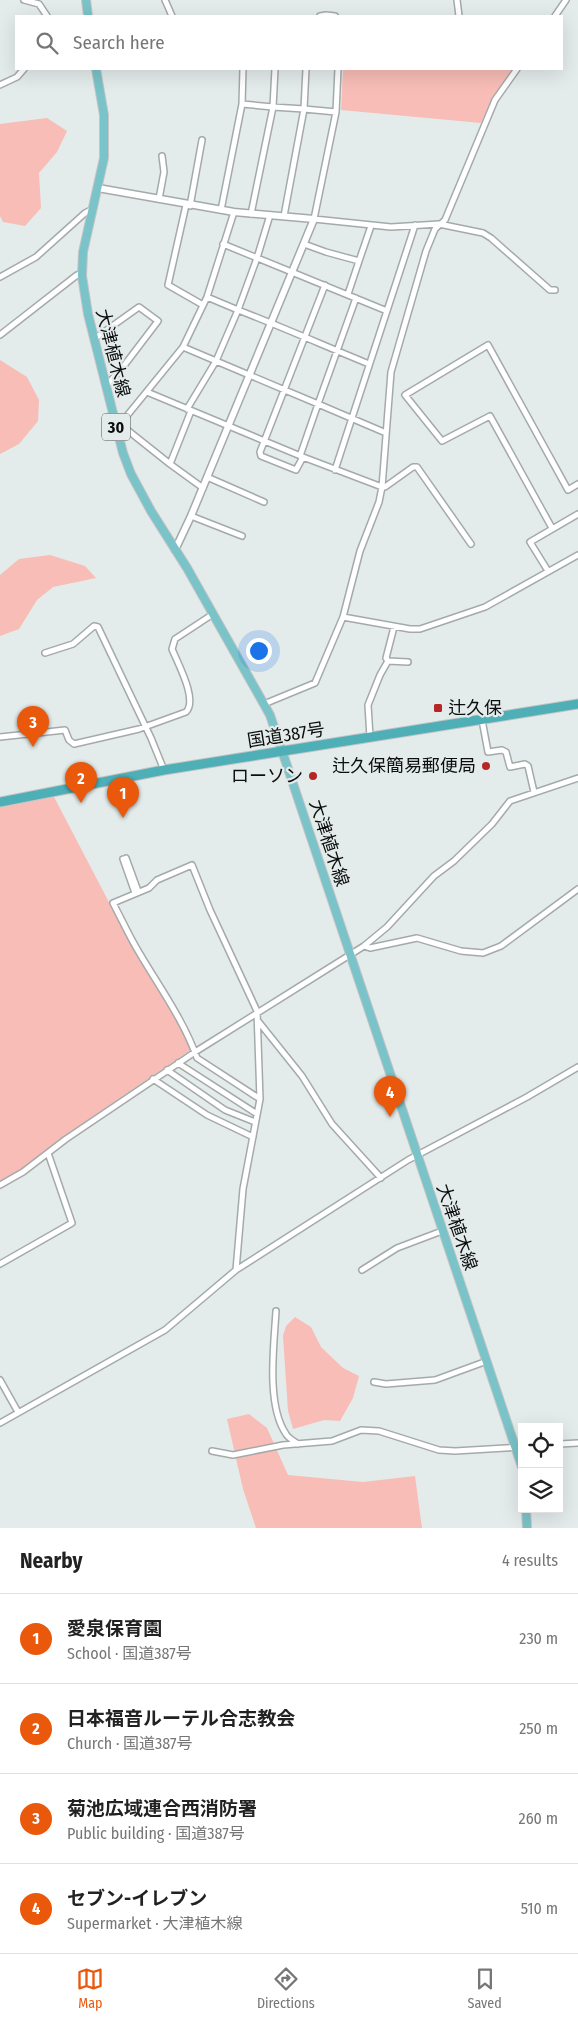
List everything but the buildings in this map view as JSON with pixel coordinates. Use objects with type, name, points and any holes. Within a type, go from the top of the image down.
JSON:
[{"type":"highway","name":"国道387号","points":[[0,802],[164,770],[578,704]]},
{"type":"main road","points":[[86,0],[88,15]]},
{"type":"main road","name":"大津植木線","points":[[96,70],[104,115],[104,158],[83,252],[82,273],[84,294],[94,339],[131,474],[264,704],[282,751],[442,1231],[518,1445]]},
{"type":"main road","points":[[526,1513],[527,1528]]},
{"type":"street","points":[[24,0],[41,6],[46,15]]},
{"type":"street","points":[[37,4],[44,0]]},
{"type":"street","points":[[166,0],[172,15]]},
{"type":"street","points":[[456,0],[459,15]]},
{"type":"street","points":[[556,15],[566,0]]},
{"type":"street","points":[[0,85],[17,77],[23,70]]},
{"type":"street","points":[[221,210],[242,104],[244,70]]},
{"type":"street","points":[[252,214],[273,107],[275,70]]},
{"type":"street","points":[[284,216],[304,109],[306,70]]},
{"type":"street","points":[[175,550],[191,516],[314,219],[336,112],[338,70]]},
{"type":"street","points":[[264,704],[315,683],[342,617],[360,551],[379,502],[392,372],[426,251],[435,229],[445,220],[495,100],[516,70]]},
{"type":"street","points":[[242,104],[336,112]]},
{"type":"street","points":[[202,140],[168,285],[203,305]]},
{"type":"street","points":[[159,199],[164,172],[162,156]]},
{"type":"street","points":[[98,188],[188,206],[234,212],[371,226],[440,224],[483,233],[550,290],[554,290]]},
{"type":"street","points":[[0,277],[36,257],[85,213],[94,209]]},
{"type":"street","points":[[202,488],[119,426],[184,347],[206,297],[234,212]]},
{"type":"street","points":[[170,464],[189,410],[216,360],[238,310],[258,258],[270,215]]},
{"type":"street","points":[[335,470],[368,364],[415,225]]},
{"type":"street","points":[[348,294],[371,226]]},
{"type":"street","points":[[223,244],[387,311]]},
{"type":"street","points":[[304,244],[359,261]]},
{"type":"street","points":[[0,335],[82,273]]},
{"type":"street","points":[[325,285],[260,452],[261,456],[296,470],[356,298]]},
{"type":"street","points":[[206,297],[368,364]]},
{"type":"street","points":[[94,339],[139,307],[158,321],[158,324],[106,386]]},
{"type":"street","points":[[552,528],[490,416],[442,441],[405,395],[488,345],[568,490],[578,484]]},
{"type":"street","points":[[184,347],[386,433]]},
{"type":"street","points":[[147,392],[301,457],[382,487],[385,487],[413,467],[417,467],[471,544]]},
{"type":"street","points":[[207,477],[264,502]]},
{"type":"street","points":[[548,571],[530,542],[578,514]]},
{"type":"street","points":[[191,516],[242,536]]},
{"type":"street","points":[[342,617],[420,629],[477,610],[578,555]]},
{"type":"street","points":[[0,737],[65,730],[69,740],[74,744],[145,727],[182,714],[189,709],[191,696],[172,650],[172,645],[175,639],[213,614]]},
{"type":"street","points":[[45,653],[73,644],[94,626],[98,627],[112,652],[164,770]]},
{"type":"street","points":[[370,738],[368,705],[388,661],[386,658],[394,626]]},
{"type":"street","points":[[388,661],[408,662]]},
{"type":"street","points":[[482,720],[488,752],[502,750],[506,752],[510,767],[525,764],[528,766],[534,792]]},
{"type":"street","points":[[0,1184],[23,1172],[66,1139],[166,1070],[343,957],[364,946],[387,927],[434,876],[454,861],[479,837],[510,801],[578,778]]},
{"type":"street","points":[[124,858],[136,892]]},
{"type":"street","points":[[236,1270],[243,1189],[260,1099],[257,1011],[210,910],[192,865],[157,880],[148,888],[113,903],[139,953],[172,1006],[197,1058],[260,1099]]},
{"type":"street","points":[[364,946],[370,948],[417,938],[461,951],[483,953],[501,946],[578,890]]},
{"type":"street","points":[[258,1020],[302,1076],[332,1124],[381,1178]]},
{"type":"street","points":[[178,1063],[257,1114]]},
{"type":"street","points":[[0,1423],[166,1330],[236,1270],[272,1245],[417,1155],[527,1097],[578,1067]]},
{"type":"street","points":[[166,1070],[225,1110],[255,1122]]},
{"type":"street","points":[[153,1079],[207,1116],[252,1138]]},
{"type":"street","points":[[0,1264],[72,1223],[48,1153]]},
{"type":"street","points":[[362,1270],[397,1248],[442,1231]]},
{"type":"street","points":[[276,1311],[273,1369],[276,1406],[286,1435],[298,1444]]},
{"type":"street","points":[[374,1382],[386,1384],[435,1380],[487,1361]]},
{"type":"street","points":[[0,1380],[18,1412]]},
{"type":"street","points":[[212,1451],[233,1456],[298,1444],[332,1441],[361,1430],[380,1432],[438,1450],[518,1448]]},
{"type":"street","points":[[563,1444],[578,1443]]},
{"type":"shaded area","points":[[343,70],[513,70],[492,98],[481,123],[341,110]]},
{"type":"shaded area","points":[[47,118],[67,131],[57,152],[39,173],[41,208],[25,226],[3,222],[0,216],[0,124]]},
{"type":"shaded area","points":[[0,360],[27,377],[39,400],[38,421],[19,444],[0,454]]},
{"type":"shaded area","points":[[50,555],[85,566],[96,578],[53,587],[37,600],[19,629],[0,636],[0,575],[19,559]]},
{"type":"shaded area","points":[[53,795],[136,954],[169,1006],[192,1049],[64,1136],[21,1170],[0,1181],[0,806]]},
{"type":"shaded area","points":[[295,1317],[311,1327],[321,1347],[343,1368],[359,1376],[353,1398],[340,1421],[324,1420],[293,1429],[288,1411],[283,1336],[286,1326]]},
{"type":"shaded area","points":[[249,1414],[267,1428],[288,1475],[363,1482],[415,1476],[422,1528],[256,1528],[243,1489],[227,1419]]},
{"type":"place","name":"辻久保","points":[[438,708]]},
{"type":"place","name":"菊池広域連合西消防署","points":[[33,747]]},
{"type":"place","name":"辻久保簡易郵便局","points":[[486,766]]},
{"type":"place","name":"ローソン","points":[[313,776]]},
{"type":"place","name":"日本福音ルーテル合志教会","points":[[81,803]]},
{"type":"place","name":"愛泉保育園","points":[[123,818]]},
{"type":"place","name":"セブン-イレブン","points":[[390,1117]]}]
